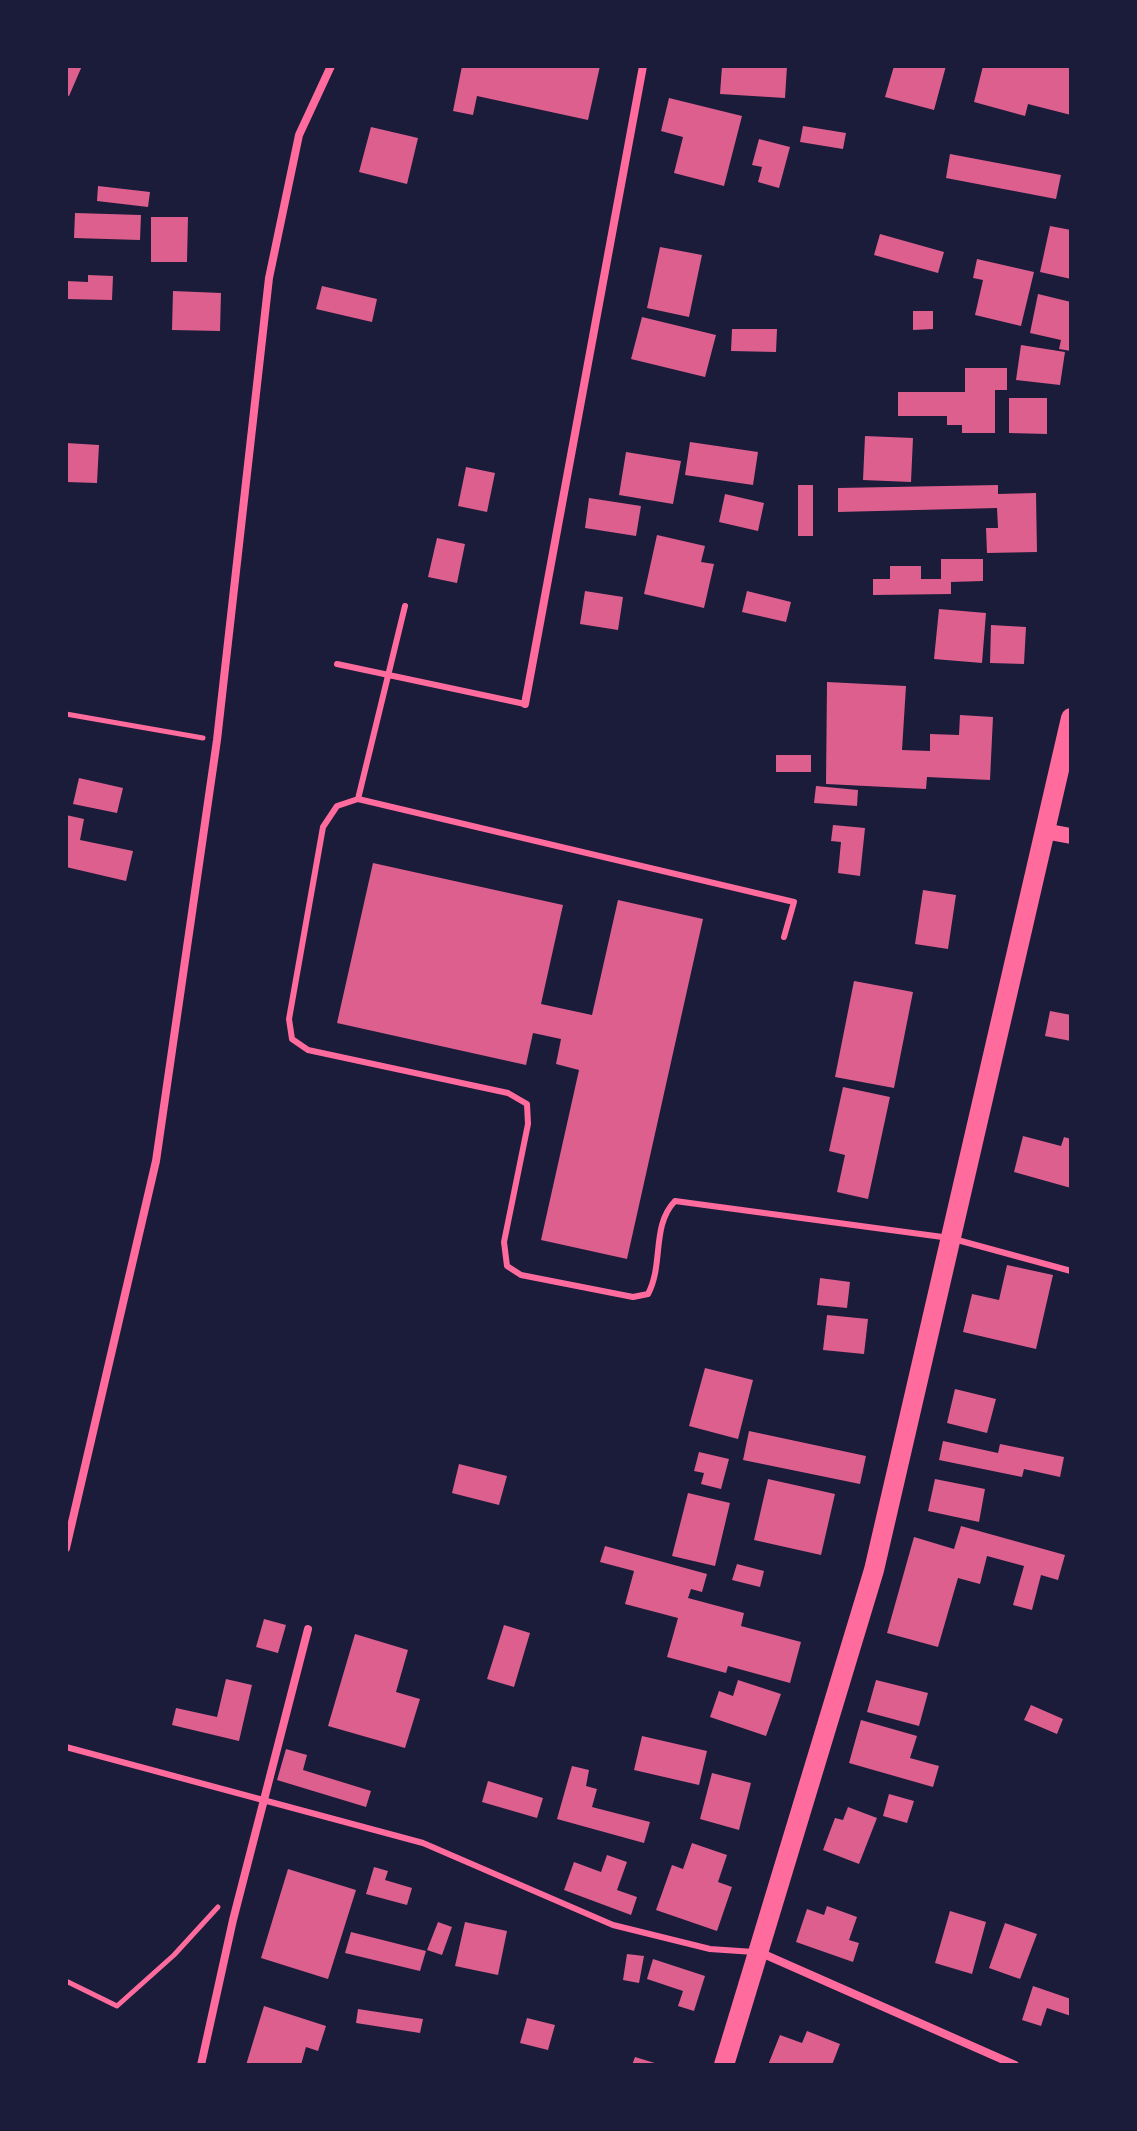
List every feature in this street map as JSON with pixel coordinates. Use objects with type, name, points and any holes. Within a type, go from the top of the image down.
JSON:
[{"type":"main road","points":[[724,2065],[874,1570],[1071,718]]},
{"type":"main road","points":[[1044,831],[1071,836]]},
{"type":"street","points":[[66,1548],[156,1161],[217,740],[269,278],[299,135],[331,66]]},
{"type":"street","points":[[525,704],[643,66]]},
{"type":"street","points":[[201,2065],[244,1879],[308,1629]]},
{"type":"street","points":[[758,1952],[1015,2065]]},
{"type":"lane","points":[[358,799],[405,606]]},
{"type":"lane","points":[[337,664],[525,704]]},
{"type":"lane","points":[[784,937],[794,902],[358,799],[337,806],[323,827],[289,1019],[292,1039],[308,1050],[508,1093],[527,1104],[528,1124],[504,1242],[507,1266],[521,1275],[633,1297],[648,1294],[655,1282],[662,1214],[675,1201],[950,1238],[1071,1271]]},
{"type":"lane","points":[[66,1747],[423,1843],[613,1925],[710,1949],[758,1952]]},
{"type":"path","points":[[66,714],[217,740]]},
{"type":"path","points":[[66,1981],[117,2006],[174,1955],[244,1879]]},
{"type":"building","points":[[66,66],[82,66],[69,96],[66,95]]},
{"type":"building","points":[[462,66],[600,66],[588,120],[477,96],[473,115],[453,111]]},
{"type":"building","points":[[722,66],[787,66],[785,98],[720,94]]},
{"type":"building","points":[[894,66],[946,66],[934,110],[885,97]]},
{"type":"building","points":[[983,66],[1071,66],[1071,115],[1028,104],[1025,116],[974,102]]},
{"type":"building","points":[[669,98],[742,116],[724,186],[674,173],[683,137],[661,131]]},
{"type":"building","points":[[803,126],[846,133],[843,149],[800,142]]},
{"type":"building","points":[[371,127],[418,138],[407,184],[359,172]]},
{"type":"building","points":[[759,139],[790,147],[779,188],[758,182],[762,167],[752,165]]},
{"type":"building","points":[[950,154],[1061,175],[1056,199],[946,178]]},
{"type":"building","points":[[98,186],[150,192],[148,207],[97,201]]},
{"type":"building","points":[[75,213],[141,215],[140,240],[74,238]]},
{"type":"building","points":[[151,217],[188,217],[187,262],[151,262]]},
{"type":"building","points":[[1050,226],[1071,230],[1071,279],[1040,272]]},
{"type":"building","points":[[880,234],[944,252],[938,273],[874,255]]},
{"type":"building","points":[[660,247],[702,255],[689,317],[647,308]]},
{"type":"building","points":[[977,259],[1034,272],[1021,326],[975,315],[983,280],[973,278]]},
{"type":"building","points":[[88,275],[113,276],[112,300],[66,299],[66,281],[88,282]]},
{"type":"building","points":[[322,286],[377,299],[372,322],[316,309]]},
{"type":"building","points":[[173,291],[221,293],[220,331],[172,330]]},
{"type":"building","points":[[1038,294],[1071,302],[1071,351],[1059,349],[1061,340],[1030,333]]},
{"type":"building","points":[[913,311],[933,311],[933,329],[913,330]]},
{"type":"building","points":[[642,317],[716,335],[705,377],[631,359]]},
{"type":"building","points":[[732,329],[777,329],[776,352],[731,351]]},
{"type":"building","points":[[1021,345],[1065,352],[1060,385],[1016,380]]},
{"type":"building","points":[[965,368],[1007,368],[1007,390],[995,390],[995,433],[962,433],[962,425],[947,425],[947,416],[898,416],[898,392],[965,392]]},
{"type":"building","points":[[1009,398],[1047,398],[1047,434],[1009,433]]},
{"type":"building","points":[[865,436],[913,438],[911,482],[863,480]]},
{"type":"building","points":[[690,442],[758,452],[753,485],[685,475]]},
{"type":"building","points":[[66,443],[99,445],[97,483],[66,482]]},
{"type":"building","points":[[626,452],[681,461],[673,504],[619,495]]},
{"type":"building","points":[[466,467],[495,473],[487,512],[458,506]]},
{"type":"building","points":[[798,485],[813,485],[813,536],[798,536]]},
{"type":"building","points":[[998,485],[998,494],[1036,493],[1037,552],[987,553],[986,528],[998,528],[997,508],[838,512],[838,488]]},
{"type":"building","points":[[725,494],[764,503],[758,531],[719,522]]},
{"type":"building","points":[[589,498],[641,506],[636,536],[585,528]]},
{"type":"building","points":[[657,535],[705,546],[701,562],[714,564],[704,608],[644,594]]},
{"type":"building","points":[[437,538],[465,544],[457,583],[428,577]]},
{"type":"building","points":[[941,559],[983,559],[983,581],[951,582],[951,594],[873,595],[873,579],[890,579],[890,566],[921,566],[921,579],[941,579]]},
{"type":"building","points":[[585,591],[623,597],[618,630],[580,624]]},
{"type":"building","points":[[747,591],[791,602],[786,622],[742,612]]},
{"type":"building","points":[[939,609],[986,613],[982,663],[934,659]]},
{"type":"building","points":[[991,625],[1026,627],[1024,664],[990,663]]},
{"type":"building","points":[[827,682],[906,686],[902,750],[930,751],[930,734],[959,735],[960,715],[993,717],[990,780],[927,777],[926,789],[826,784]]},
{"type":"building","points":[[776,755],[811,755],[811,772],[776,772]]},
{"type":"building","points":[[79,778],[123,788],[117,813],[73,804]]},
{"type":"building","points":[[816,786],[858,790],[857,806],[814,803]]},
{"type":"building","points":[[66,815],[84,819],[80,840],[133,851],[126,881],[66,867]]},
{"type":"building","points":[[833,825],[865,828],[860,876],[838,873],[841,842],[831,841]]},
{"type":"building","points":[[373,863],[563,905],[541,1004],[592,1015],[618,900],[703,919],[627,1259],[541,1240],[579,1070],[556,1064],[561,1039],[533,1033],[526,1065],[337,1023]]},
{"type":"building","points":[[923,890],[956,895],[948,949],[915,944]]},
{"type":"building","points":[[854,981],[913,992],[894,1088],[835,1077]]},
{"type":"building","points":[[1050,1011],[1071,1015],[1071,1041],[1045,1036]]},
{"type":"building","points":[[843,1087],[890,1097],[868,1199],[837,1192],[845,1155],[829,1151]]},
{"type":"building","points":[[1023,1136],[1061,1146],[1064,1137],[1071,1139],[1071,1188],[1014,1172]]},
{"type":"building","points":[[1007,1265],[1053,1275],[1036,1349],[963,1332],[972,1294],[999,1300]]},
{"type":"building","points":[[820,1278],[850,1282],[847,1308],[817,1305]]},
{"type":"building","points":[[827,1315],[868,1319],[864,1354],[823,1350]]},
{"type":"building","points":[[705,1368],[753,1380],[738,1439],[689,1426]]},
{"type":"building","points":[[955,1389],[996,1399],[987,1433],[947,1423]]},
{"type":"building","points":[[749,1431],[866,1456],[860,1484],[743,1460]]},
{"type":"building","points":[[943,1441],[998,1453],[1000,1444],[1064,1457],[1060,1477],[1024,1469],[1022,1477],[939,1460]]},
{"type":"building","points":[[699,1452],[729,1459],[721,1489],[701,1484],[704,1473],[694,1471]]},
{"type":"building","points":[[459,1464],[507,1476],[499,1505],[452,1493]]},
{"type":"building","points":[[768,1479],[835,1494],[821,1555],[754,1540]]},
{"type":"building","points":[[935,1479],[985,1489],[979,1522],[928,1511]]},
{"type":"building","points":[[688,1493],[730,1503],[715,1566],[672,1556]]},
{"type":"building","points":[[961,1526],[1065,1555],[1058,1580],[1041,1575],[1032,1610],[1013,1605],[1024,1566],[987,1556],[980,1584],[958,1578],[938,1647],[887,1633],[914,1537],[954,1549]]},
{"type":"building","points":[[605,1546],[707,1574],[702,1592],[691,1589],[688,1598],[744,1613],[741,1626],[801,1642],[790,1683],[728,1666],[726,1673],[667,1657],[678,1618],[625,1604],[634,1571],[600,1562]]},
{"type":"building","points":[[737,1564],[764,1571],[760,1587],[732,1580]]},
{"type":"building","points":[[264,1619],[286,1625],[278,1653],[256,1647]]},
{"type":"building","points":[[504,1625],[530,1633],[514,1687],[487,1679]]},
{"type":"building","points":[[355,1634],[408,1650],[396,1692],[420,1699],[405,1748],[328,1726]]},
{"type":"building","points":[[226,1679],[252,1685],[239,1741],[172,1725],[176,1708],[217,1717]]},
{"type":"building","points":[[738,1680],[781,1694],[766,1736],[710,1717],[719,1691],[733,1696]]},
{"type":"building","points":[[876,1680],[928,1693],[919,1726],[867,1712]]},
{"type":"building","points":[[1031,1705],[1063,1719],[1057,1734],[1024,1720]]},
{"type":"building","points":[[861,1720],[917,1736],[910,1758],[939,1766],[933,1787],[849,1763]]},
{"type":"building","points":[[642,1736],[707,1751],[699,1785],[634,1770]]},
{"type":"building","points":[[286,1749],[307,1755],[303,1770],[371,1791],[366,1807],[277,1780]]},
{"type":"building","points":[[572,1766],[589,1770],[586,1786],[597,1789],[592,1807],[650,1822],[644,1843],[557,1819]]},
{"type":"building","points":[[712,1773],[751,1783],[739,1830],[700,1819]]},
{"type":"building","points":[[488,1781],[543,1798],[537,1818],[482,1802]]},
{"type":"building","points":[[889,1794],[914,1801],[907,1823],[883,1816]]},
{"type":"building","points":[[848,1807],[877,1818],[859,1864],[823,1850],[835,1818],[843,1820]]},
{"type":"building","points":[[692,1843],[727,1855],[718,1882],[732,1887],[717,1931],[656,1910],[672,1865],[683,1869]]},
{"type":"building","points":[[607,1855],[627,1862],[617,1890],[637,1897],[631,1915],[564,1890],[574,1862],[601,1872]]},
{"type":"building","points":[[374,1867],[388,1871],[385,1880],[412,1888],[407,1905],[366,1894]]},
{"type":"building","points":[[288,1869],[356,1890],[328,1979],[261,1958]]},
{"type":"building","points":[[827,1906],[857,1917],[849,1940],[859,1943],[853,1962],[796,1942],[807,1909],[824,1915]]},
{"type":"building","points":[[950,1911],[986,1922],[972,1974],[935,1963]]},
{"type":"building","points":[[438,1922],[452,1927],[442,1955],[427,1950]]},
{"type":"building","points":[[465,1922],[507,1931],[498,1975],[455,1966]]},
{"type":"building","points":[[1005,1923],[1037,1934],[1020,1979],[989,1968]]},
{"type":"building","points":[[351,1932],[426,1951],[420,1971],[345,1953]]},
{"type":"building","points":[[627,1954],[644,1956],[639,1983],[623,1980]]},
{"type":"building","points":[[653,1959],[705,1976],[694,2011],[678,2006],[683,1991],[647,1979]]},
{"type":"building","points":[[1033,1986],[1071,1999],[1071,2016],[1047,2008],[1041,2026],[1022,2020]]},
{"type":"building","points":[[264,2006],[326,2026],[318,2051],[306,2047],[301,2065],[246,2065]]},
{"type":"building","points":[[358,2009],[423,2019],[420,2033],[356,2023]]},
{"type":"building","points":[[527,2018],[555,2025],[548,2050],[520,2043]]},
{"type":"building","points":[[807,2031],[840,2044],[832,2065],[768,2065],[780,2035],[802,2043]]},
{"type":"building","points":[[635,2057],[658,2064],[658,2065],[632,2065]]}]
